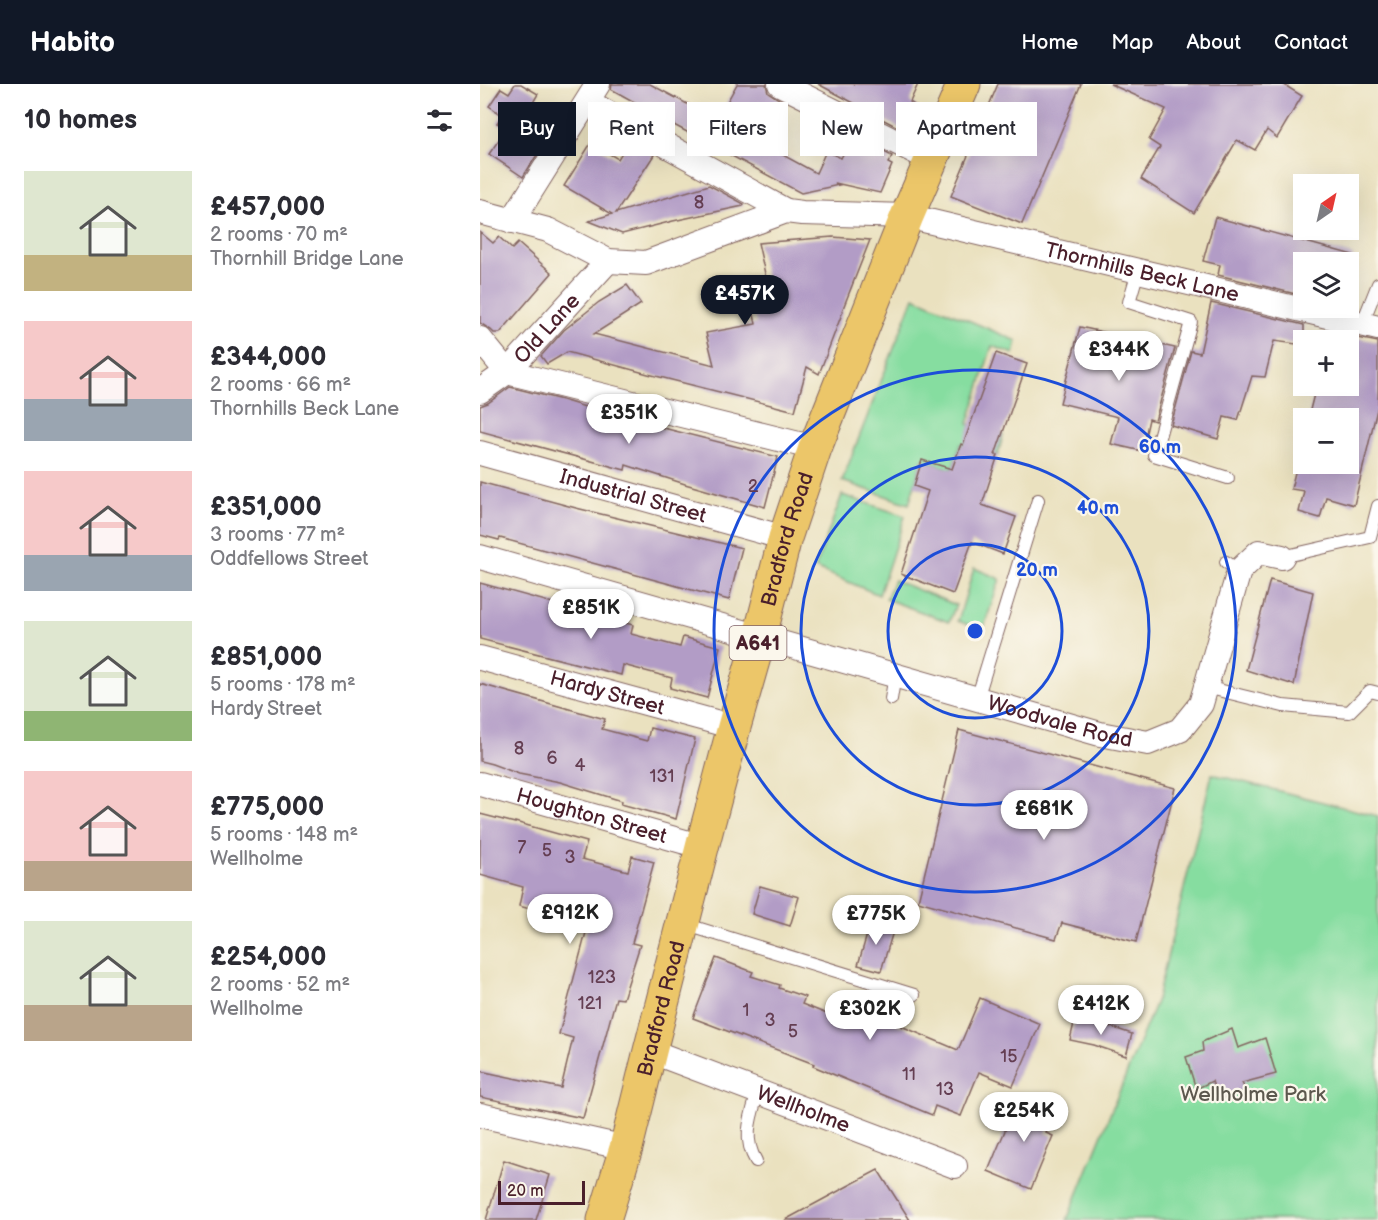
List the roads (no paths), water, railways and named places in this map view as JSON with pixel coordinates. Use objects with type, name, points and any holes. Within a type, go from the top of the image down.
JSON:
[{"type":"main road","name":"Bradford Road","points":[[604,1220],[626,1148],[785,538],[815,448],[907,216],[964,84]]},
{"type":"street","points":[[780,84],[932,160]]},
{"type":"street","points":[[512,220],[593,93],[786,210]]},
{"type":"street","points":[[480,212],[548,230],[608,261],[646,263],[786,210]]},
{"type":"street","name":"Thornhills Beck Lane","points":[[786,210],[802,213],[907,216],[1370,326]]},
{"type":"street","name":"Old Lane","points":[[480,392],[507,372],[608,261]]},
{"type":"street","points":[[480,339],[507,372],[815,448]]},
{"type":"street","name":"Industrial Street","points":[[480,453],[785,538]]},
{"type":"street","name":"Woodvale Road","points":[[480,557],[1100,735],[1148,742],[1180,730],[1202,704],[1233,566],[1259,552],[1282,557]]},
{"type":"street","name":"Hardy Street","points":[[480,658],[734,727]]},
{"type":"street","name":"Houghton Street","points":[[480,784],[703,847]]},
{"type":"street","name":"Wellholme","points":[[650,1051],[955,1166]]},
{"type":"street","points":[[480,1115],[626,1148]]},
{"type":"lane","points":[[1138,271],[1129,302],[1191,322],[1154,455],[1227,478]]},
{"type":"lane","points":[[1370,326],[1378,284]]},
{"type":"lane","points":[[977,699],[1038,500]]},
{"type":"lane","points":[[1282,557],[1374,535],[1378,506]]},
{"type":"lane","points":[[891,699],[895,675]]},
{"type":"lane","points":[[1206,687],[1283,706],[1349,712],[1370,691],[1378,693]]},
{"type":"lane","points":[[683,924],[914,995]]},
{"type":"lane","points":[[756,1161],[750,1151],[748,1139],[758,1092]]},
{"type":"park label","name":"Wellholme Park","points":[[1253,1094]]}]
